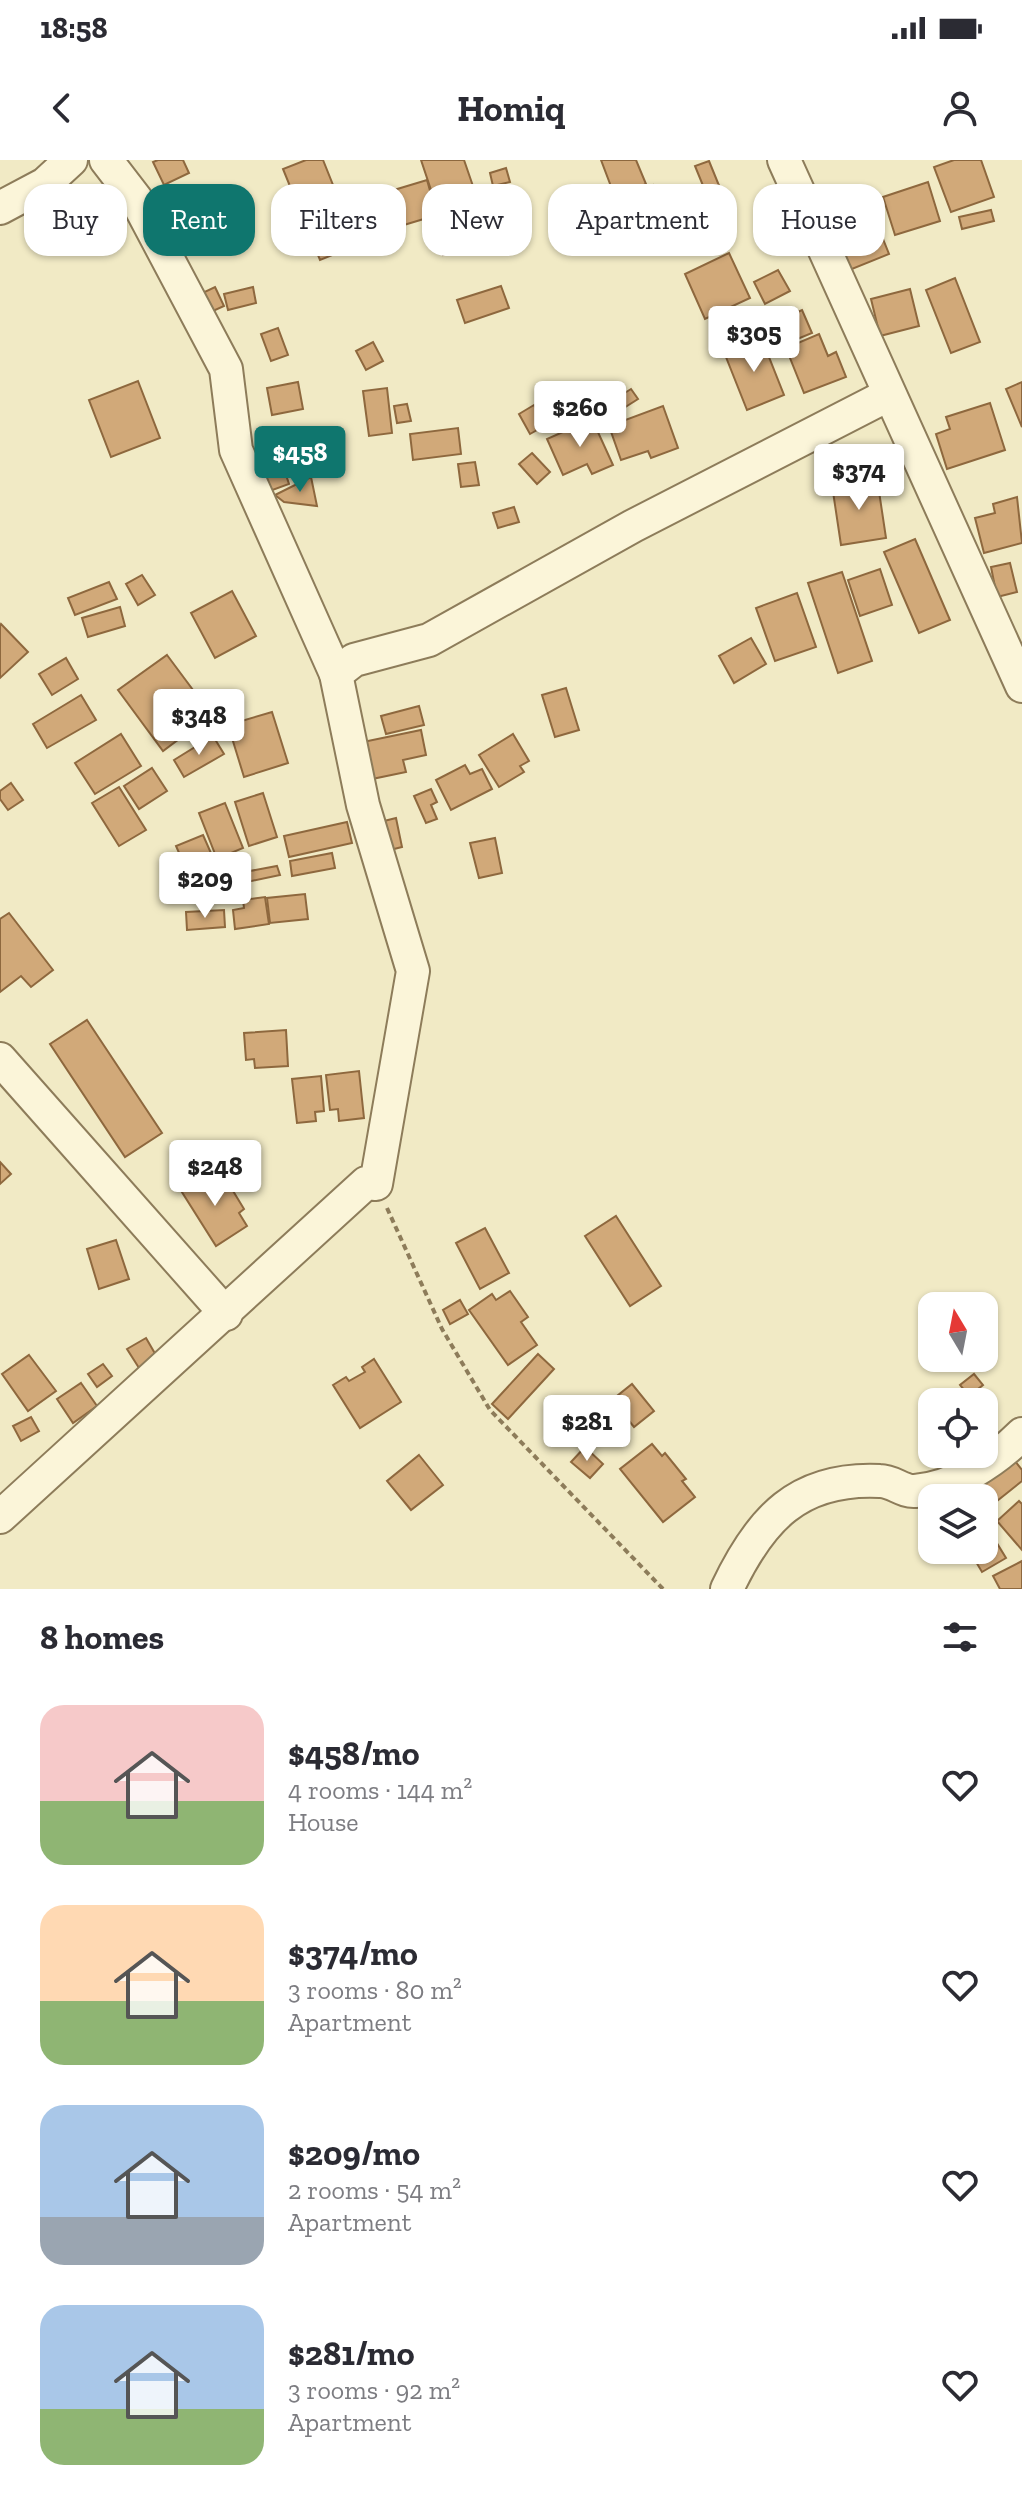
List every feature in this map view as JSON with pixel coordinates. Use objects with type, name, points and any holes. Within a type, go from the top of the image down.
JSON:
[{"type":"street","points":[[0,208],[45,184],[71,160]]},
{"type":"street","points":[[0,1517],[366,1183],[376,1184],[413,971],[363,805],[336,674],[236,450],[226,369],[136,199],[106,160]]},
{"type":"street","points":[[784,160],[1022,686]]},
{"type":"street","points":[[336,674],[354,660],[429,640],[633,526],[888,395]]},
{"type":"street","points":[[0,1059],[226,1314]]},
{"type":"street","points":[[727,1589],[759,1531],[789,1503],[821,1485],[875,1480],[891,1482],[908,1491],[932,1488],[992,1461],[1022,1434]]},
{"type":"path","points":[[376,1184],[442,1329],[490,1410],[663,1589]]},
{"type":"building","points":[[183,160],[189,173],[164,184],[153,162]]},
{"type":"building","points":[[306,160],[323,160],[333,184],[289,184],[283,169]]},
{"type":"building","points":[[421,160],[464,160],[472,184],[429,184]]},
{"type":"building","points":[[601,160],[636,160],[646,184],[610,184]]},
{"type":"building","points":[[954,160],[981,160],[994,197],[951,212],[934,167]]},
{"type":"building","points":[[709,161],[718,184],[702,184],[695,166]]},
{"type":"building","points":[[506,168],[510,182],[493,184],[490,173]]},
{"type":"building","points":[[427,180],[428,184],[422,184],[422,220],[406,224],[406,186]]},
{"type":"building","points":[[928,182],[940,221],[895,235],[885,196]]},
{"type":"building","points":[[991,210],[994,221],[962,229],[959,217]]},
{"type":"building","points":[[723,256],[730,256],[750,298],[705,319],[685,274]]},
{"type":"building","points":[[841,256],[884,256],[847,271]]},
{"type":"building","points":[[778,270],[790,291],[765,304],[754,282]]},
{"type":"building","points":[[955,278],[980,342],[951,353],[926,290]]},
{"type":"building","points":[[501,286],[509,308],[465,323],[457,300]]},
{"type":"building","points":[[215,287],[224,306],[202,316],[194,297]]},
{"type":"building","points":[[253,287],[256,303],[228,310],[224,294]]},
{"type":"building","points":[[910,289],[919,326],[880,336],[871,299]]},
{"type":"building","points":[[802,310],[812,333],[783,345],[773,323]]},
{"type":"building","points":[[741,314],[747,333],[718,342],[711,323]]},
{"type":"building","points":[[278,328],[288,355],[271,361],[261,334]]},
{"type":"building","points":[[819,334],[828,356],[836,352],[846,377],[804,393],[786,348]]},
{"type":"building","points":[[761,337],[784,395],[747,410],[724,352]]},
{"type":"building","points":[[373,342],[383,361],[366,370],[356,351]]},
{"type":"building","points":[[138,381],[160,438],[111,457],[89,400]]},
{"type":"building","points":[[298,382],[303,409],[272,415],[267,388]]},
{"type":"building","points":[[1022,382],[1022,427],[1006,389]]},
{"type":"building","points":[[387,388],[392,433],[369,436],[363,391]]},
{"type":"building","points":[[575,388],[583,415],[548,425],[540,398]]},
{"type":"building","points":[[631,389],[638,399],[616,413],[609,403]]},
{"type":"building","points":[[990,403],[1005,450],[947,469],[936,434],[950,429],[946,417]]},
{"type":"building","points":[[407,404],[411,421],[397,423],[394,406]]},
{"type":"building","points":[[534,405],[546,425],[530,434],[519,414]]},
{"type":"building","points":[[663,406],[678,448],[651,458],[648,451],[621,460],[609,426]]},
{"type":"building","points":[[592,419],[613,465],[592,474],[587,464],[563,475],[547,439]]},
{"type":"building","points":[[458,428],[461,454],[413,460],[410,434]]},
{"type":"building","points":[[532,453],[550,472],[537,484],[519,464]]},
{"type":"building","points":[[279,454],[289,484],[267,492],[257,460]]},
{"type":"building","points":[[475,462],[479,485],[461,487],[458,464]]},
{"type":"building","points":[[311,477],[317,506],[284,502],[275,495]]},
{"type":"building","points":[[877,478],[886,538],[841,545],[832,485]]},
{"type":"building","points":[[1017,497],[1022,543],[984,553],[975,518],[995,513],[993,504]]},
{"type":"building","points":[[514,507],[519,522],[498,528],[493,513]]},
{"type":"building","points":[[915,539],[950,620],[919,633],[884,552]]},
{"type":"building","points":[[1010,563],[1017,592],[997,597],[991,567]]},
{"type":"building","points":[[880,569],[892,605],[860,616],[848,580]]},
{"type":"building","points":[[842,572],[872,661],[838,673],[808,583]]},
{"type":"building","points":[[142,575],[155,595],[138,605],[126,584]]},
{"type":"building","points":[[109,582],[117,599],[75,615],[68,598]]},
{"type":"building","points":[[232,591],[256,636],[215,658],[191,613]]},
{"type":"building","points":[[797,593],[816,647],[775,661],[756,608]]},
{"type":"building","points":[[120,607],[125,626],[88,637],[82,618]]},
{"type":"building","points":[[0,626],[28,652],[0,678]]},
{"type":"building","points":[[751,638],[766,664],[734,683],[719,656]]},
{"type":"building","points":[[167,655],[193,690],[184,696],[203,721],[163,751],[118,690]]},
{"type":"building","points":[[66,658],[78,679],[52,695],[39,674]]},
{"type":"building","points":[[566,688],[579,730],[555,737],[542,695]]},
{"type":"building","points":[[81,695],[96,720],[47,748],[33,724]]},
{"type":"building","points":[[419,706],[424,725],[386,734],[381,716]]},
{"type":"building","points":[[272,712],[288,763],[244,777],[228,725]]},
{"type":"building","points":[[421,730],[426,755],[403,760],[406,772],[372,779],[363,742]]},
{"type":"building","points":[[121,734],[141,766],[95,794],[75,763]]},
{"type":"building","points":[[513,734],[529,761],[520,766],[524,772],[499,787],[479,755]]},
{"type":"building","points":[[213,736],[224,754],[184,777],[174,760]]},
{"type":"building","points":[[465,765],[470,774],[482,769],[492,789],[451,810],[436,780]]},
{"type":"building","points":[[152,768],[167,791],[139,809],[124,786]]},
{"type":"building","points":[[11,783],[23,800],[8,810],[0,799],[0,791]]},
{"type":"building","points":[[119,787],[146,830],[119,846],[92,803]]},
{"type":"building","points":[[431,789],[437,802],[431,805],[437,819],[426,823],[414,796]]},
{"type":"building","points":[[263,793],[277,837],[249,846],[235,802]]},
{"type":"building","points":[[225,803],[243,848],[217,859],[199,813]]},
{"type":"building","points":[[396,818],[402,847],[386,851],[380,822]]},
{"type":"building","points":[[347,822],[352,843],[289,857],[284,836]]},
{"type":"building","points":[[203,835],[214,860],[187,871],[176,846]]},
{"type":"building","points":[[495,838],[502,873],[479,878],[470,843]]},
{"type":"building","points":[[332,853],[335,868],[292,876],[290,861]]},
{"type":"building","points":[[277,866],[280,875],[242,883],[239,873]]},
{"type":"building","points":[[305,894],[308,919],[270,923],[267,898]]},
{"type":"building","points":[[265,897],[269,924],[235,929],[233,910],[244,908],[243,900]]},
{"type":"building","points":[[224,910],[225,927],[187,930],[186,912]]},
{"type":"building","points":[[9,913],[53,970],[31,987],[21,976],[0,992],[0,919]]},
{"type":"building","points":[[87,1020],[162,1133],[125,1157],[50,1044]]},
{"type":"building","points":[[286,1030],[288,1066],[255,1068],[254,1059],[246,1060],[244,1033]]},
{"type":"building","points":[[359,1071],[364,1118],[339,1121],[338,1109],[330,1110],[326,1075]]},
{"type":"building","points":[[321,1076],[324,1111],[315,1112],[316,1121],[297,1123],[292,1079]]},
{"type":"building","points":[[0,1162],[11,1174],[0,1184]]},
{"type":"building","points":[[207,1172],[220,1193],[230,1186],[244,1209],[239,1213],[247,1226],[216,1246],[180,1189]]},
{"type":"building","points":[[616,1216],[661,1286],[630,1306],[585,1236]]},
{"type":"building","points":[[485,1228],[509,1273],[480,1289],[456,1243]]},
{"type":"building","points":[[116,1240],[129,1279],[99,1289],[87,1249]]},
{"type":"building","points":[[510,1291],[528,1317],[521,1322],[537,1345],[508,1365],[469,1310],[492,1294],[496,1300]]},
{"type":"building","points":[[460,1300],[468,1314],[450,1324],[443,1310]]},
{"type":"building","points":[[146,1338],[157,1357],[139,1368],[127,1349]]},
{"type":"building","points":[[538,1354],[554,1369],[508,1419],[492,1404]]},
{"type":"building","points":[[29,1355],[56,1391],[28,1411],[2,1374]]},
{"type":"building","points":[[374,1359],[401,1402],[360,1428],[333,1385],[346,1377],[349,1381],[365,1372],[362,1367]]},
{"type":"building","points":[[103,1364],[112,1376],[97,1387],[88,1374]]},
{"type":"building","points":[[974,1374],[983,1385],[979,1388],[962,1388],[960,1385]]},
{"type":"building","points":[[81,1383],[97,1406],[73,1423],[57,1399]]},
{"type":"building","points":[[632,1384],[654,1411],[634,1427],[612,1400]]},
{"type":"building","points":[[31,1417],[39,1431],[21,1441],[13,1426]]},
{"type":"building","points":[[652,1444],[662,1456],[665,1453],[686,1479],[682,1481],[695,1497],[663,1522],[620,1469]]},
{"type":"building","points":[[585,1447],[603,1464],[590,1478],[571,1462]]},
{"type":"building","points":[[419,1455],[443,1485],[411,1510],[387,1481]]},
{"type":"building","points":[[1015,1461],[1022,1470],[1022,1481],[998,1500],[998,1484],[985,1484]]},
{"type":"building","points":[[1019,1501],[1022,1504],[1022,1550],[998,1522]]},
{"type":"building","points":[[998,1545],[1006,1558],[998,1563]]},
{"type":"building","points":[[1022,1561],[1022,1589],[1000,1589],[993,1576]]},
{"type":"building","points":[[977,1564],[996,1564],[982,1572]]}]
